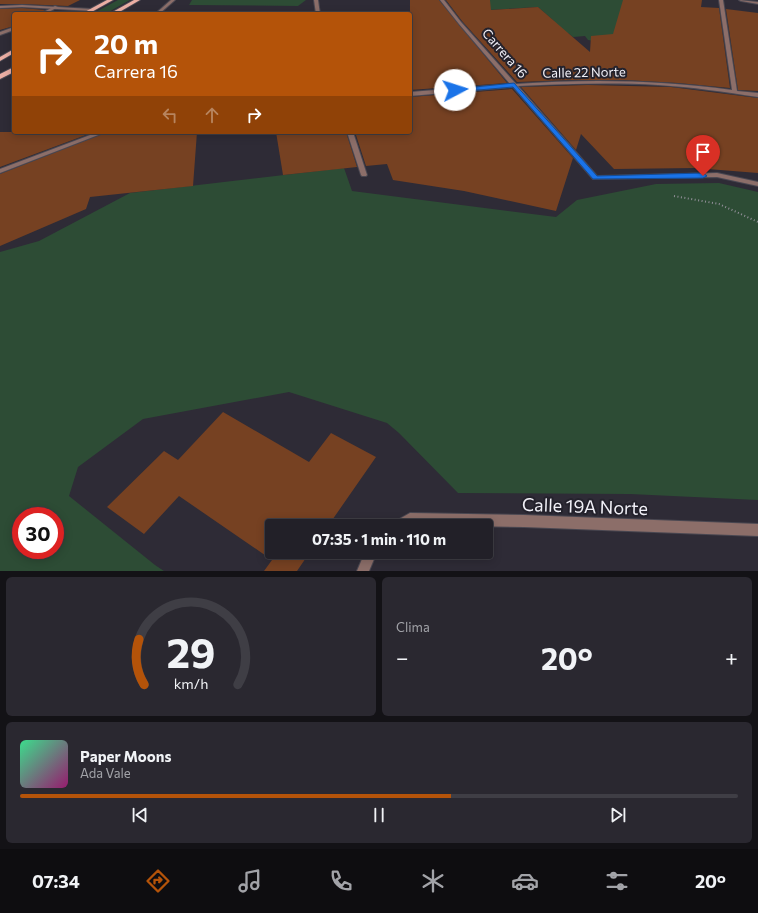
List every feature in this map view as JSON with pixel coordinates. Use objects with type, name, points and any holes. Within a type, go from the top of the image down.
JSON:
[{"type":"main road","points":[[88,12],[111,0]]},
{"type":"main road","points":[[116,12],[138,0]]},
{"type":"main road","points":[[0,59],[12,52]]},
{"type":"main road","points":[[0,77],[12,70]]},
{"type":"street","points":[[159,12],[173,0]]},
{"type":"street","points":[[315,0],[318,12]]},
{"type":"street","name":"Carrera 16","points":[[442,0],[460,23],[595,178],[717,175],[758,184]]},
{"type":"street","points":[[721,0],[735,92]]},
{"type":"street","points":[[741,0],[758,3]]},
{"type":"street","points":[[0,7],[56,7],[92,10]]},
{"type":"street","points":[[46,12],[56,7]]},
{"type":"street","points":[[0,34],[12,29]]},
{"type":"street","name":"Calle 22 Norte","points":[[412,94],[514,85],[626,82],[666,84],[758,95]]},
{"type":"street","points":[[0,171],[98,134]]},
{"type":"street","points":[[351,134],[364,175]]},
{"type":"street","name":"Calle 19A Norte","points":[[493,520],[758,530]]},
{"type":"street","points":[[363,571],[368,559]]},
{"type":"path","points":[[670,195],[719,204],[758,222]]},
{"type":"green space","points":[[118,0],[130,0],[109,12],[96,12]]},
{"type":"green space","points":[[192,0],[306,0],[298,6],[189,5]]},
{"type":"green space","points":[[455,0],[632,0],[611,44],[588,40],[585,36],[573,37],[568,33],[496,38],[554,21],[538,7],[472,11]]},
{"type":"green space","points":[[344,168],[352,191],[556,217],[577,200],[656,184],[719,183],[758,192],[758,500],[630,494],[458,493],[399,433],[387,423],[289,392],[143,419],[78,467],[69,496],[164,571],[0,571],[0,252],[39,241],[130,193]]},
{"type":"building","points":[[0,0],[80,0],[68,6],[0,4]]},
{"type":"building","points":[[410,0],[439,0],[507,83],[412,90],[412,12],[410,12]]},
{"type":"building","points":[[446,0],[490,0],[491,10],[538,7],[590,52],[591,36],[613,34],[623,0],[702,0],[701,7],[719,8],[730,88],[624,80],[517,82],[462,21]]},
{"type":"building","points":[[22,8],[45,10],[42,12],[12,12],[12,27],[0,30],[0,9]]},
{"type":"building","points":[[726,9],[758,13],[758,91],[738,90]]},
{"type":"building","points":[[588,85],[671,87],[758,98],[758,173],[695,168],[614,169],[581,134],[576,150],[521,87]]},
{"type":"building","points":[[512,89],[573,158],[556,211],[464,191],[393,180],[387,164],[366,166],[356,134],[412,134],[412,97]]},
{"type":"building","points":[[0,132],[12,132],[12,134],[89,134],[0,167]]},
{"type":"building","points":[[102,134],[197,134],[193,186],[90,197],[86,209],[0,246],[0,174]]},
{"type":"building","points":[[276,134],[347,134],[357,167],[283,175]]},
{"type":"building","points":[[223,412],[309,462],[331,433],[376,457],[333,519],[265,519],[265,555],[179,496],[144,534],[107,507],[164,451],[178,460]]},
{"type":"building","points":[[271,559],[305,559],[297,571],[264,571],[272,560]]},
{"type":"route","points":[[455,90],[514,85],[595,178],[703,176]]}]
